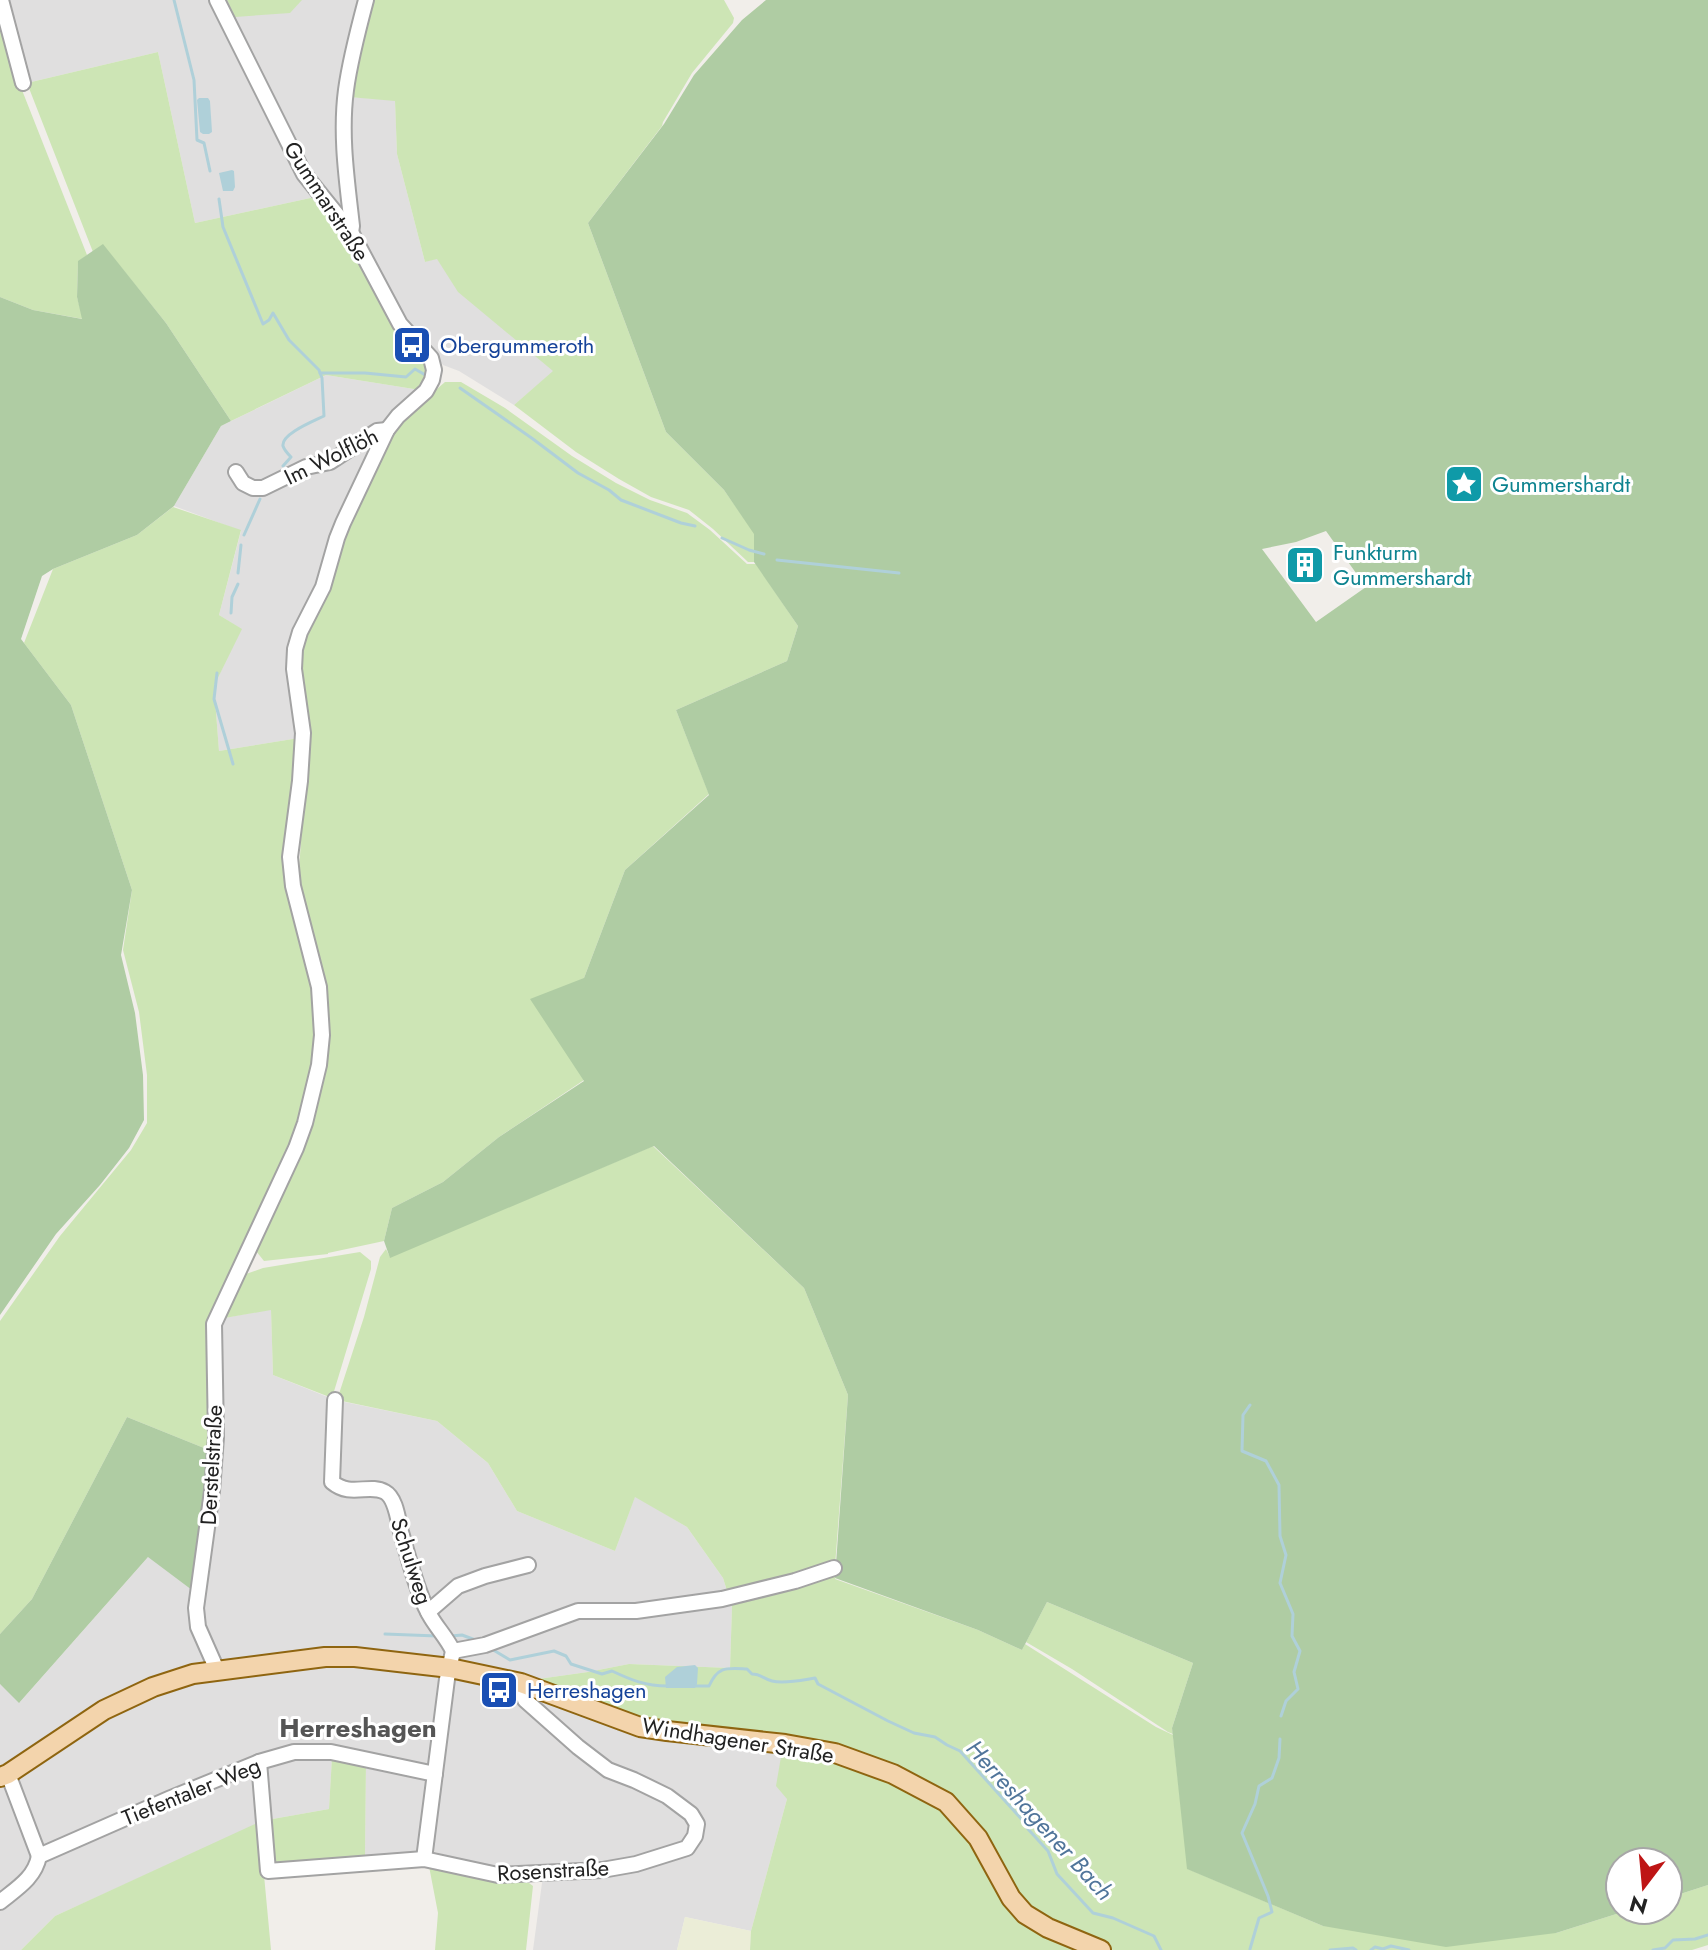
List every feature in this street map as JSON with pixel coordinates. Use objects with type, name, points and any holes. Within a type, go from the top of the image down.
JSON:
[{"type":"main road","name":"Windhagener Straße","points":[[4,1776],[104,1710],[171,1681],[217,1670],[325,1657],[451,1660],[640,1727],[835,1753],[893,1774],[946,1802],[978,1838],[1011,1898],[1025,1914],[1048,1928],[1101,1950]]},
{"type":"street","points":[[1,0],[23,83]]},
{"type":"street","name":"Gummarstraße","points":[[217,0],[304,174],[351,232],[400,324],[431,358],[434,370],[426,391],[387,430],[340,530],[323,587],[300,632],[295,649]]},
{"type":"street","points":[[351,232],[344,155],[345,92],[366,0]]},
{"type":"street","name":"Im Wolflöh","points":[[236,472],[243,483],[253,488],[263,488],[306,467],[330,462],[377,431],[387,430]]},
{"type":"street","name":"Derstelstraße","points":[[217,1670],[198,1627],[196,1608],[209,1518],[216,1437],[214,1324],[296,1148],[319,1065],[322,1035],[319,987],[293,886],[290,857],[303,733],[294,669],[295,649]]},
{"type":"street","name":"Schulweg","points":[[335,1400],[332,1482],[345,1490],[385,1491],[392,1500],[428,1612],[451,1660]]},
{"type":"street","points":[[428,1612],[458,1586],[528,1565]]},
{"type":"street","points":[[424,1859],[451,1660],[578,1611],[636,1611],[722,1599],[834,1568]]},
{"type":"street","name":"Rosenstraße","points":[[259,1762],[268,1871],[424,1859],[498,1875],[602,1870],[636,1864],[687,1848],[695,1836],[697,1824],[691,1814],[667,1796],[608,1770],[525,1700],[521,1683]]},
{"type":"street","name":"Tiefentaler Weg","points":[[39,1856],[259,1762],[294,1752],[321,1751],[435,1774]]},
{"type":"street","points":[[0,1902],[34,1872],[39,1856],[4,1776]]},
{"type":"shaded area","points":[[4,0],[362,0],[349,97],[395,100],[397,154],[425,262],[437,258],[459,292],[554,371],[514,405],[459,371],[443,365],[409,323],[380,278],[361,232],[326,192],[195,223],[158,52],[27,83]]},
{"type":"shaded area","points":[[326,375],[420,390],[299,620],[299,738],[219,751],[214,686],[241,629],[219,615],[241,531],[174,506],[221,426]]},
{"type":"shaded area","points":[[271,1309],[273,1375],[335,1400],[437,1421],[488,1463],[517,1511],[615,1551],[635,1496],[687,1527],[723,1578],[732,1607],[730,1668],[629,1664],[531,1680],[531,1698],[633,1734],[782,1751],[787,1799],[751,1931],[685,1917],[677,1950],[533,1950],[544,1868],[500,1870],[428,1850],[365,1856],[366,1763],[332,1758],[329,1809],[267,1820],[55,1916],[21,1950],[0,1950],[0,1684],[20,1702],[149,1556],[202,1596],[212,1555],[220,1438],[219,1319]]},
{"type":"green space","points":[[227,0],[302,0],[290,13],[235,17]]},
{"type":"green space","points":[[370,0],[724,0],[734,18],[733,23],[692,73],[662,126],[588,223],[666,432],[724,490],[755,534],[754,562],[748,562],[689,510],[651,497],[619,479],[576,452],[514,405],[553,371],[458,292],[437,259],[425,262],[397,154],[395,101],[349,97]]},
{"type":"green space","points":[[766,0],[1708,0],[1708,1885],[1684,1893],[1684,1846],[1604,1846],[1604,1918],[1556,1933],[1446,1947],[1323,1926],[1187,1869],[1172,1728],[1193,1663],[1047,1602],[1022,1650],[978,1630],[835,1578],[848,1395],[804,1288],[654,1146],[390,1258],[384,1241],[392,1208],[443,1182],[499,1137],[584,1081],[530,999],[584,978],[625,870],[709,795],[676,710],[787,661],[798,626],[754,562],[754,534],[724,490],[666,432],[588,223],[664,124],[694,75],[742,20]],"holes":[[[1326,531],[1366,587],[1316,622],[1262,549],[1296,542]]]},
{"type":"green space","points":[[0,15],[20,85],[87,255],[78,262],[77,297],[83,319],[33,310],[0,297]]},
{"type":"green space","points":[[158,52],[195,223],[315,197],[352,243],[426,360],[428,375],[420,390],[326,375],[231,421],[166,323],[103,245],[93,252],[27,83]]},
{"type":"green space","points":[[103,244],[166,323],[231,421],[221,426],[174,506],[137,535],[42,576],[21,639],[71,705],[132,890],[121,955],[135,1013],[143,1075],[144,1120],[129,1148],[56,1234],[0,1315],[0,297],[33,310],[82,319],[77,297],[78,261]]},
{"type":"green space","points":[[445,382],[461,382],[616,483],[650,500],[687,513],[747,564],[756,564],[798,626],[787,661],[676,710],[709,794],[625,870],[584,978],[584,1080],[499,1137],[443,1182],[392,1208],[384,1241],[328,1254],[264,1261],[256,1251],[263,1226],[301,1151],[319,1097],[329,1031],[324,984],[298,888],[307,743],[300,664],[307,635],[329,585],[348,525],[388,436],[398,423]]},
{"type":"green space","points":[[173,507],[241,530],[219,615],[242,629],[214,686],[219,751],[299,738],[287,857],[316,998],[318,1040],[310,1090],[292,1146],[209,1322],[209,1450],[127,1417],[32,1599],[0,1634],[0,1321],[60,1236],[131,1150],[147,1123],[147,1075],[139,1012],[123,950],[132,890],[71,705],[24,643],[53,569],[137,535]]},
{"type":"green space","points":[[653,1146],[804,1288],[848,1395],[835,1566],[729,1597],[723,1578],[687,1527],[635,1497],[615,1551],[517,1511],[488,1463],[437,1421],[337,1400],[380,1257],[386,1249],[390,1257]]},
{"type":"green space","points":[[360,1252],[371,1261],[371,1269],[332,1398],[273,1375],[271,1310],[219,1319],[246,1274],[263,1268]]},
{"type":"green space","points":[[127,1417],[209,1450],[206,1509],[192,1590],[148,1557],[19,1703],[0,1684],[0,1634],[32,1599]]},
{"type":"green space","points":[[835,1568],[835,1579],[978,1630],[1022,1650],[1025,1644],[1173,1735],[1188,1869],[1323,1926],[1556,1933],[1604,1918],[1604,1926],[1684,1926],[1684,1893],[1708,1885],[1708,1945],[1692,1950],[1113,1950],[1063,1929],[1024,1904],[982,1835],[892,1768],[644,1720],[531,1680],[629,1664],[730,1668],[730,1599]]},
{"type":"green space","points":[[1047,1602],[1193,1663],[1172,1728],[1173,1734],[1026,1642]]},
{"type":"green space","points":[[782,1751],[832,1760],[886,1779],[943,1810],[970,1841],[1004,1897],[1086,1950],[750,1950],[751,1931],[787,1799],[776,1786]]},
{"type":"green space","points":[[332,1757],[366,1763],[365,1856],[272,1866],[267,1820],[329,1809]]},
{"type":"green space","points":[[259,1822],[271,1950],[21,1950],[55,1916]]},
{"type":"green space","points":[[428,1861],[525,1880],[533,1886],[526,1950],[435,1950],[438,1913]]},
{"type":"green space","points":[[685,1917],[751,1931],[750,1950],[677,1950]]},
{"type":"water","points":[[199,98],[210,101],[212,132],[209,134],[200,132]]},
{"type":"water","points":[[232,170],[235,187],[233,191],[223,191],[219,173]]},
{"type":"water","points":[[695,1665],[698,1668],[695,1688],[666,1688],[665,1677],[677,1667]]},
{"type":"waterway","points":[[174,0],[194,80],[197,140],[204,143],[210,171]]},
{"type":"waterway","points":[[219,199],[223,227],[263,324],[273,313],[289,340],[319,370],[322,378],[324,416],[287,437],[283,446],[291,457],[283,466]]},
{"type":"waterway","points":[[320,373],[406,377],[415,369],[427,376]]},
{"type":"waterway","points":[[460,388],[621,500],[695,526]]},
{"type":"waterway","points":[[244,535],[260,499]]},
{"type":"waterway","points":[[722,538],[764,554]]},
{"type":"waterway","points":[[238,573],[241,545]]},
{"type":"waterway","points":[[777,560],[899,573]]},
{"type":"waterway","points":[[231,613],[232,597],[238,584]]},
{"type":"waterway","points":[[217,673],[214,699],[233,764]]},
{"type":"waterway","points":[[1250,1405],[1243,1415],[1242,1451],[1266,1461],[1279,1485],[1280,1536],[1286,1555],[1280,1583],[1293,1614],[1292,1636],[1300,1651],[1294,1672],[1298,1689],[1286,1701],[1281,1716]]},
{"type":"waterway","name":"Herreshagener Bach","points":[[385,1634],[437,1636]]},
{"type":"waterway","name":"Herreshagener Bach","points":[[451,1636],[462,1635],[478,1641]]},
{"type":"waterway","name":"Herreshagener Bach","points":[[490,1648],[510,1660],[554,1651],[566,1656],[571,1664],[602,1674],[612,1671],[639,1682],[667,1686]]},
{"type":"waterway","name":"Herreshagener Bach","points":[[695,1686],[709,1686],[719,1672],[728,1669],[747,1669],[752,1674],[777,1682],[815,1678],[818,1684],[888,1721],[914,1733],[935,1737],[960,1751],[1048,1851],[1057,1874],[1093,1913],[1154,1936],[1161,1950]]},
{"type":"waterway","points":[[1250,1949],[1259,1918],[1272,1912],[1242,1833],[1259,1786],[1272,1778],[1279,1758],[1280,1739]]},
{"type":"waterway","name":"Herreshagener Bach","points":[[1653,1950],[1665,1948],[1673,1940],[1708,1935]]},
{"type":"waterway","name":"Herreshagener Bach","points":[[1371,1950],[1391,1946],[1409,1950]]},
{"type":"waterway","name":"Herreshagener Bach","points":[[1330,1950],[1356,1950]]},
{"type":"place","name":"Obergummeroth","points":[[412,345]]},
{"type":"place","name":"Gummershardt","points":[[1464,484]]},
{"type":"place","name":"Funkturm Gummershardt","points":[[1305,565]]},
{"type":"place","name":"Herreshagen","points":[[499,1690]]},
{"type":"district","name":"Herreshagen","points":[[358,1728]]}]
